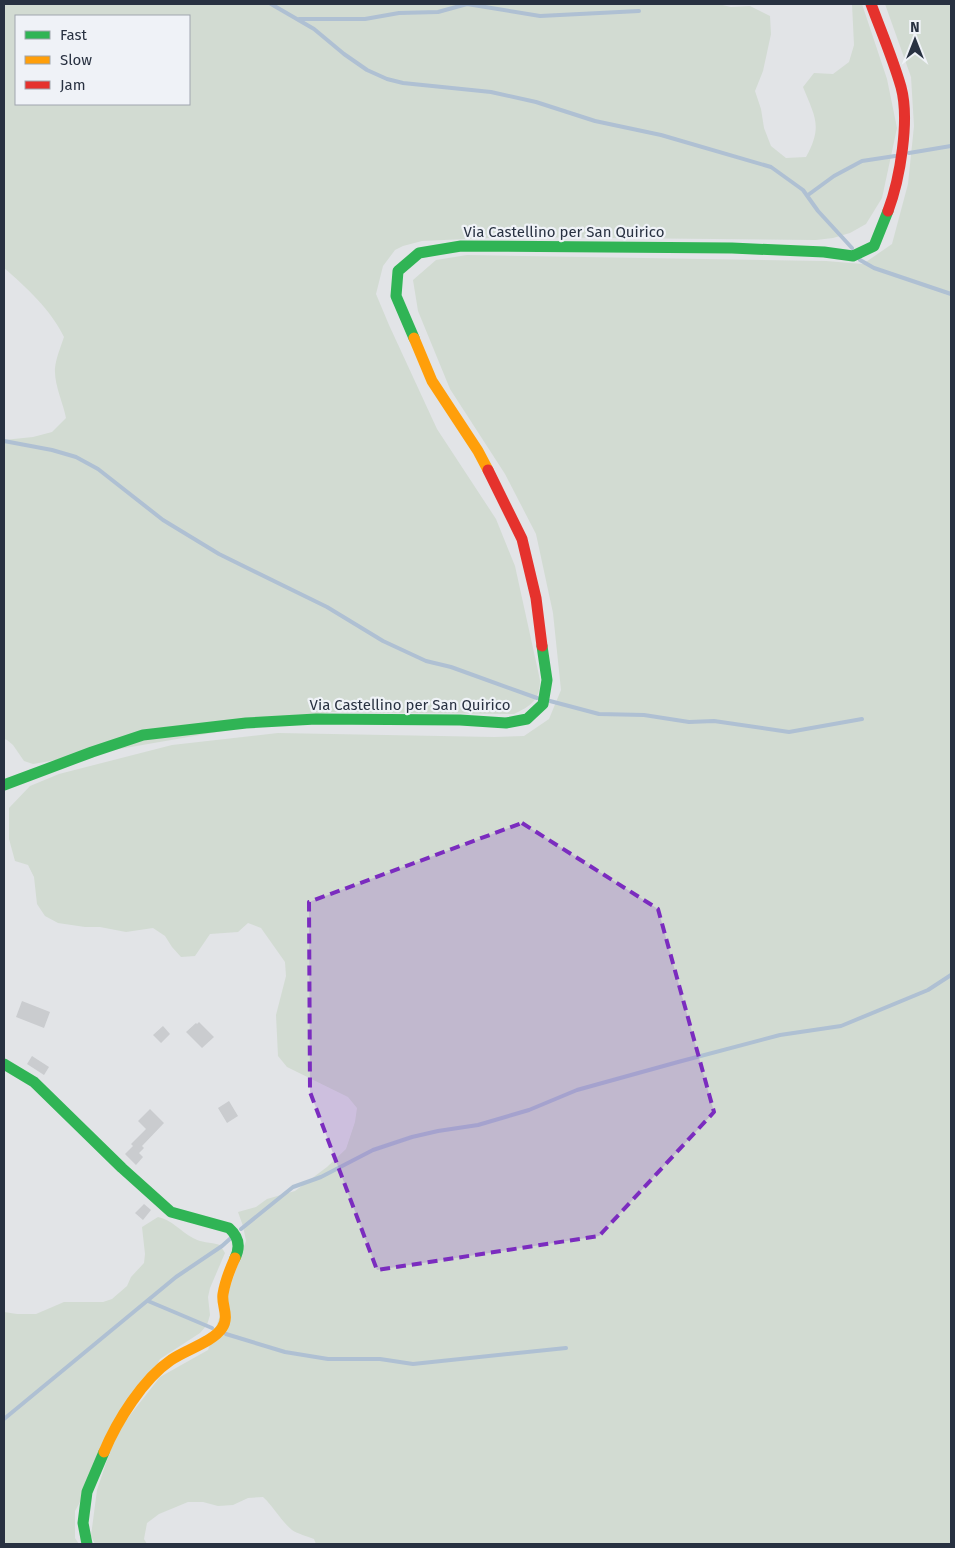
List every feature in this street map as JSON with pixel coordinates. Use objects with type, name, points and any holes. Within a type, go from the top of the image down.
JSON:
[{"type":"street","name":"Via Castellino per San Quirico","points":[[4,784],[143,735],[246,723],[316,719],[460,720],[506,723],[527,719],[543,704],[547,680],[536,598],[522,539],[478,451],[432,381],[396,296],[398,271],[419,253],[461,246],[732,248],[824,252],[853,256],[874,246],[891,203],[902,155],[904,106],[902,87],[871,4]]},
{"type":"street","points":[[4,1064],[34,1082],[122,1168],[172,1212],[229,1228],[236,1234],[238,1240],[237,1254],[229,1270],[222,1296],[226,1316],[223,1327],[214,1336],[170,1360],[144,1384],[114,1428],[87,1492],[83,1523],[87,1544]]},
{"type":"highlighted area","points":[[522,823],[658,909],[714,1112],[599,1236],[377,1270],[310,1092],[309,902]]},
{"type":"shaded area","points":[[4,4],[718,4],[731,7],[750,6],[770,16],[771,34],[763,71],[755,91],[761,109],[764,128],[771,146],[786,158],[806,157],[816,129],[814,114],[803,87],[814,73],[833,74],[849,62],[854,45],[852,4],[862,4],[887,79],[897,128],[882,198],[866,224],[850,233],[816,240],[511,237],[422,241],[395,250],[383,266],[376,294],[389,325],[437,429],[496,519],[515,566],[540,687],[530,705],[514,714],[332,712],[33,764],[24,761],[13,745],[4,739],[4,440],[33,437],[52,432],[66,418],[55,374],[56,360],[64,337],[45,308],[4,268]]},
{"type":"shaded area","points":[[885,4],[951,4],[951,1544],[316,1544],[314,1539],[292,1530],[263,1497],[248,1498],[233,1505],[218,1506],[203,1502],[188,1502],[159,1514],[147,1523],[144,1539],[147,1544],[95,1544],[91,1536],[97,1490],[116,1433],[160,1377],[208,1350],[246,1241],[238,1212],[256,1207],[267,1199],[295,1191],[327,1167],[346,1149],[355,1122],[357,1108],[348,1097],[287,1067],[278,1056],[276,1015],[286,976],[285,962],[261,928],[248,923],[238,932],[210,934],[195,956],[181,957],[165,936],[153,928],[126,932],[100,927],[58,923],[45,916],[37,904],[34,877],[28,865],[15,861],[9,839],[9,808],[30,786],[59,774],[172,745],[278,733],[524,736],[549,719],[561,690],[553,613],[536,534],[505,474],[450,389],[418,311],[413,280],[436,260],[467,255],[826,261],[863,264],[892,244],[908,184],[914,126],[911,77]]},
{"type":"shaded area","points":[[158,1217],[168,1221],[196,1240],[220,1245],[225,1253],[210,1288],[208,1297],[210,1315],[207,1325],[200,1333],[160,1359],[75,1511],[75,1538],[79,1544],[4,1544],[4,1312],[36,1314],[64,1302],[103,1302],[112,1299],[127,1286],[131,1277],[144,1263],[142,1227]]},
{"type":"building","points":[[22,1001],[50,1012],[44,1028],[16,1017]]},
{"type":"building","points":[[199,1022],[214,1037],[202,1048],[186,1032]]},
{"type":"building","points":[[163,1026],[170,1034],[161,1043],[153,1035]]},
{"type":"building","points":[[32,1056],[49,1067],[44,1075],[27,1064]]},
{"type":"building","points":[[229,1101],[238,1116],[227,1123],[218,1108]]},
{"type":"building","points":[[150,1109],[164,1123],[142,1146],[144,1148],[139,1153],[143,1157],[136,1165],[125,1154],[133,1146],[131,1144],[146,1129],[138,1121]]},
{"type":"building","points":[[144,1204],[151,1210],[143,1220],[135,1213]]},
{"type":"waterway","points":[[271,4],[314,29],[367,70],[387,79],[403,83],[491,92],[536,102],[595,121],[661,135],[771,167],[803,190],[818,211],[852,248]]},
{"type":"waterway","points":[[299,19],[365,19],[399,13],[438,12],[467,4],[540,16],[639,11]]},
{"type":"waterway","points":[[909,153],[951,146]]},
{"type":"waterway","points":[[808,195],[834,176],[862,161],[895,156]]},
{"type":"waterway","points":[[860,260],[874,268],[951,294]]},
{"type":"waterway","points":[[4,441],[52,450],[76,457],[98,469],[163,520],[219,554],[327,607],[383,641],[426,661],[451,667],[537,698]]},
{"type":"waterway","points":[[550,701],[599,714],[644,715],[689,722],[714,721],[789,732],[862,719]]},
{"type":"waterway","points":[[241,1229],[293,1187],[321,1177],[373,1150],[412,1137],[478,1125],[529,1110],[577,1090],[678,1062],[780,1035],[841,1026],[928,990],[951,975]]},
{"type":"waterway","points":[[4,1419],[176,1277],[222,1246],[232,1237]]},
{"type":"waterway","points":[[148,1301],[212,1328]]},
{"type":"waterway","points":[[226,1334],[285,1352],[328,1359],[380,1359],[413,1364],[566,1348]]},
{"type":"traffic: fast","points":[[414,338],[396,296],[398,271],[419,253],[461,246],[732,248],[824,252],[853,256],[874,246],[888,211]]},
{"type":"traffic: fast","points":[[4,785],[143,735],[246,723],[316,719],[460,720],[506,723],[527,719],[543,704],[547,680],[542,646]]},
{"type":"traffic: fast","points":[[4,1064],[34,1082],[122,1168],[171,1212],[229,1228],[235,1234],[238,1241],[235,1258]]},
{"type":"traffic: fast","points":[[87,1544],[83,1523],[87,1492],[104,1452]]},
{"type":"traffic: slow","points":[[414,338],[432,381],[478,451],[488,470]]},
{"type":"traffic: slow","points":[[104,1452],[124,1414],[151,1378],[171,1360],[206,1342],[222,1328],[225,1319],[223,1294],[235,1258]]},
{"type":"traffic: jam","points":[[871,4],[894,66],[904,100],[904,132],[900,166],[888,211]]},
{"type":"traffic: jam","points":[[488,470],[522,539],[536,598],[542,646]]}]
